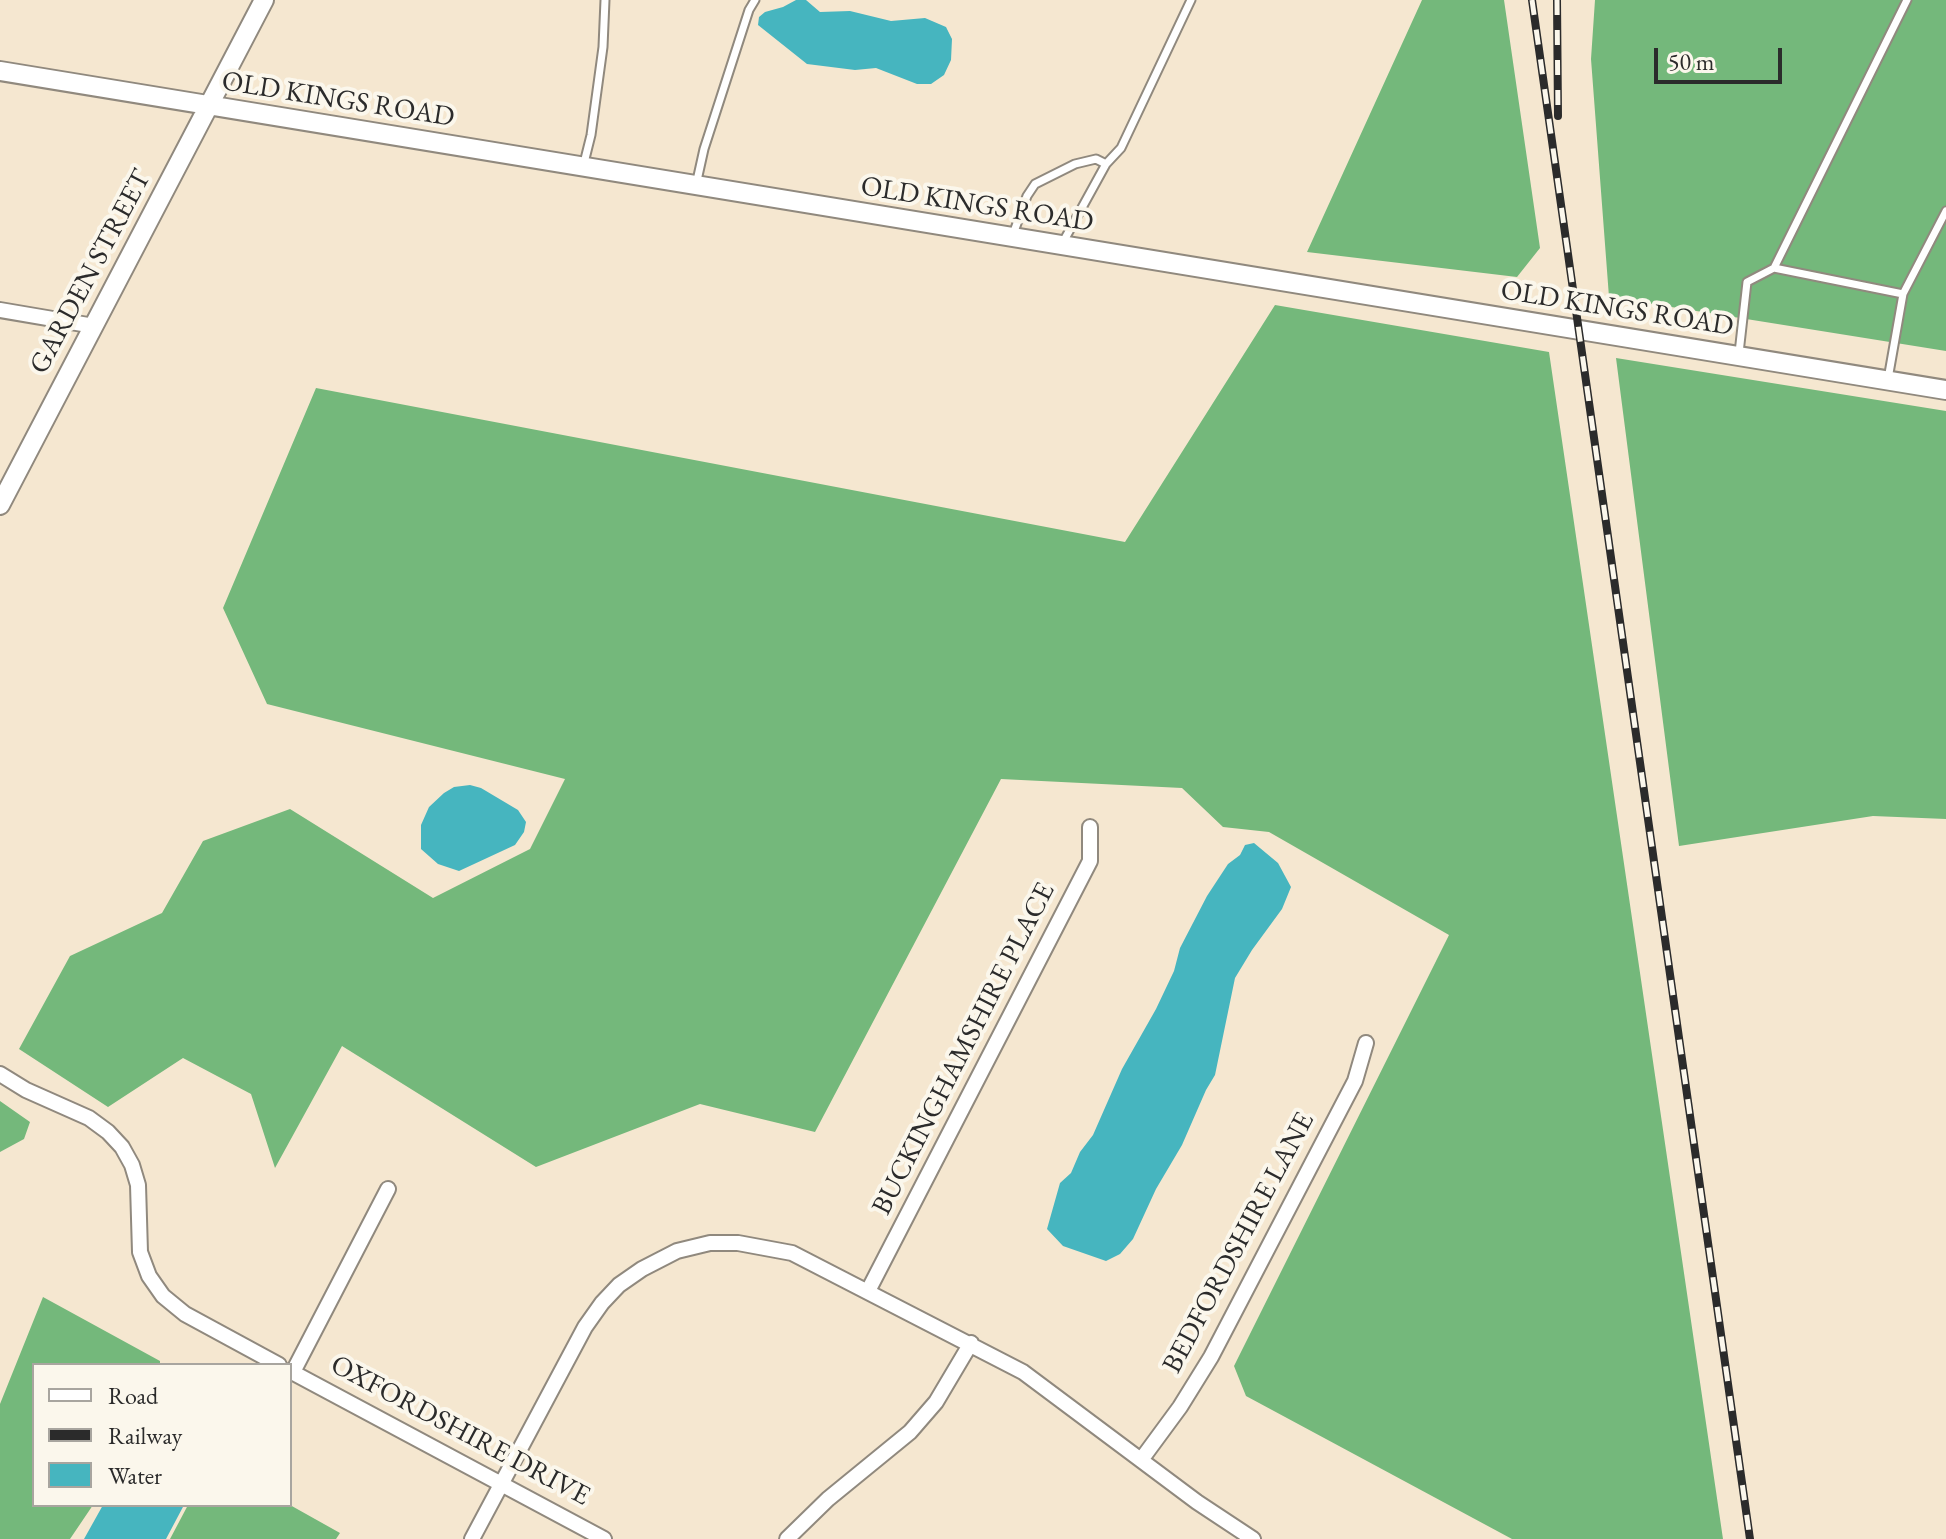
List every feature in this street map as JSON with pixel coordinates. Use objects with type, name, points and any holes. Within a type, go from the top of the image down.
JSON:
[{"type":"street","name":"GARDEN STREET","points":[[0,505],[264,0]]},
{"type":"street","name":"OLD KINGS ROAD","points":[[0,71],[582,169],[1946,390]]},
{"type":"street","points":[[0,310],[94,326]]},
{"type":"street","name":"BUCKINGHAMSHIRE PLACE","points":[[868,1291],[1090,861],[1090,827]]},
{"type":"street","name":"BEDFORDSHIRE LANE","points":[[1141,1460],[1180,1407],[1211,1357],[1355,1081],[1366,1043]]},
{"type":"street","name":"OXFORDSHIRE DRIVE","points":[[0,1074],[26,1090],[89,1118],[108,1132],[122,1147],[132,1165],[138,1185],[140,1252],[149,1276],[163,1296],[185,1314],[276,1363]]},
{"type":"street","points":[[290,1363],[388,1189]]},
{"type":"street","points":[[472,1539],[585,1327],[602,1303],[619,1285],[642,1269],[677,1251],[710,1243],[738,1243],[792,1253],[1023,1372],[1197,1502],[1253,1539]]},
{"type":"street","points":[[787,1539],[828,1499],[910,1432],[936,1402],[971,1343]]},
{"type":"street","name":"OXFORDSHIRE DRIVE","points":[[292,1372],[604,1539]]},
{"type":"lane","points":[[582,169],[595,106],[603,47],[605,0]]},
{"type":"lane","points":[[696,187],[704,149],[755,0]]},
{"type":"lane","points":[[1060,247],[1106,164],[1121,148],[1191,0]]},
{"type":"lane","points":[[1738,357],[1747,282],[1774,268],[1907,0]]},
{"type":"lane","points":[[1011,239],[1027,196],[1035,184],[1075,164],[1096,159],[1106,164]]},
{"type":"lane","points":[[1887,381],[1903,294],[1946,211]]},
{"type":"lane","points":[[1774,268],[1903,294]]},
{"type":"green space","points":[[1422,0],[1504,0],[1540,248],[1517,277],[1307,252]]},
{"type":"green space","points":[[1595,0],[1946,0],[1946,351],[1609,297],[1591,59]]},
{"type":"green space","points":[[1275,305],[1549,352],[1723,1539],[1512,1539],[1246,1396],[1234,1366],[1449,935],[1269,832],[1223,827],[1182,788],[1001,779],[815,1132],[700,1104],[536,1167],[342,1046],[275,1168],[251,1094],[183,1058],[108,1107],[19,1049],[70,956],[162,913],[203,841],[290,809],[433,898],[530,849],[565,779],[267,704],[223,608],[316,388],[1125,542]]},
{"type":"green space","points":[[1616,358],[1946,411],[1946,819],[1873,816],[1679,846]]},
{"type":"green space","points":[[0,1101],[30,1122],[24,1139],[0,1152]]},
{"type":"green space","points":[[43,1297],[160,1361],[32,1363],[32,1507],[92,1507],[70,1539],[0,1539],[0,1404]]},
{"type":"green space","points":[[292,1506],[340,1533],[336,1539],[170,1539],[187,1507]]},
{"type":"water","points":[[796,0],[806,0],[820,12],[850,11],[891,21],[925,18],[946,27],[952,39],[951,60],[944,75],[931,84],[917,84],[876,68],[855,70],[807,64],[758,25],[759,17],[765,12]]},
{"type":"water","points":[[470,785],[481,788],[518,810],[526,822],[524,832],[515,845],[459,871],[438,864],[421,849],[421,825],[429,807],[444,793],[454,787]]},
{"type":"water","points":[[1254,843],[1278,863],[1291,887],[1282,909],[1235,978],[1215,1075],[1182,1145],[1156,1189],[1133,1239],[1120,1254],[1106,1261],[1063,1246],[1047,1229],[1060,1183],[1071,1173],[1080,1152],[1093,1135],[1122,1069],[1156,1009],[1174,971],[1180,948],[1207,896],[1228,864],[1240,855],[1245,845]]},
{"type":"water","points":[[102,1507],[183,1507],[166,1539],[84,1539]]},
{"type":"railway","points":[[1532,0],[1750,1539]]},
{"type":"railway","points":[[1557,0],[1558,116]]}]
